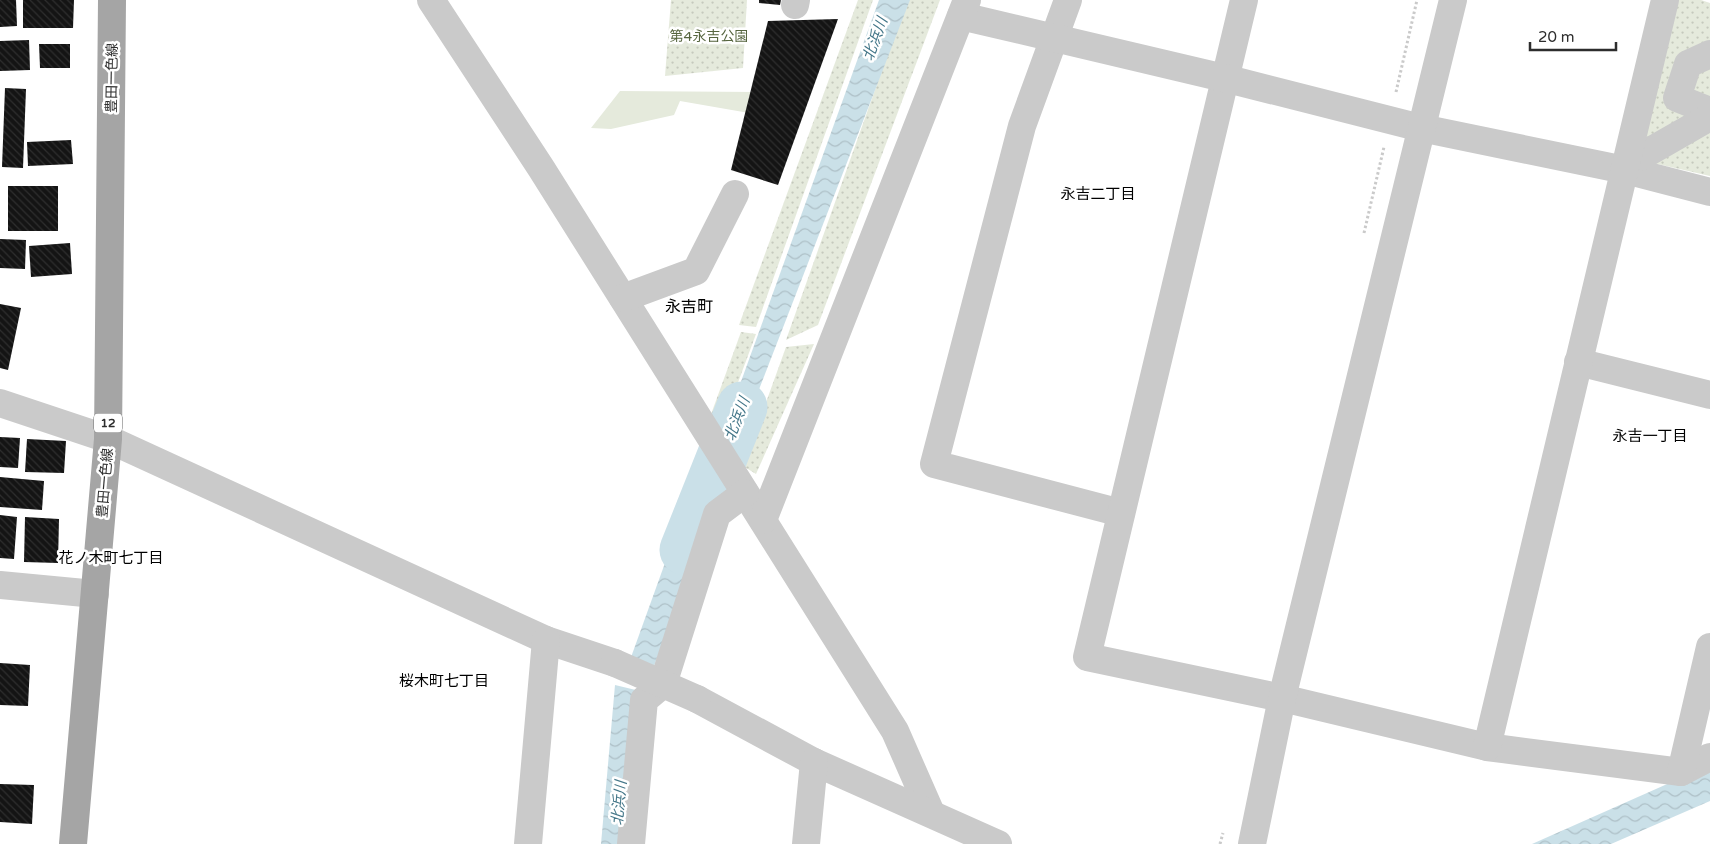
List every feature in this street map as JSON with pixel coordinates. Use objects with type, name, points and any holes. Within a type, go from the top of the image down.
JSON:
[{"type":"main road","name":"豊田一色線","points":[[74,844],[108,439],[112,0]]},
{"type":"street","points":[[431,0],[541,168],[895,731],[930,814]]},
{"type":"street","points":[[1068,0],[1022,126],[934,464],[1121,513]]},
{"type":"street","points":[[1244,0],[1086,657],[1282,698],[1486,747],[1681,772],[1710,757]]},
{"type":"street","points":[[1252,844],[1282,698],[1452,0]]},
{"type":"street","points":[[1486,747],[1578,362],[1633,164],[1665,0]]},
{"type":"street","points":[[763,520],[964,8],[1054,38],[1224,78],[1420,128],[1633,164],[1710,192]]},
{"type":"street","points":[[1663,56],[1700,58]]},
{"type":"street","points":[[1700,58],[1688,64],[1677,98],[1710,111]]},
{"type":"street","points":[[1633,164],[1710,117]]},
{"type":"street","points":[[623,298],[696,271],[735,194]]},
{"type":"street","points":[[1578,362],[1710,395]]},
{"type":"street","points":[[0,403],[108,439],[546,640],[616,663],[664,684],[814,762],[998,844]]},
{"type":"street","points":[[631,844],[644,700],[664,684],[717,514],[742,489]]},
{"type":"street","points":[[0,585],[95,594]]},
{"type":"street","points":[[528,844],[546,640]]},
{"type":"street","points":[[1681,772],[1710,647]]},
{"type":"street","points":[[806,844],[814,762]]},
{"type":"green space","name":"第4永吉公園","points":[[671,0],[747,0],[743,68],[665,76]]},
{"type":"green space","points":[[858,0],[873,0],[756,327],[739,325]]},
{"type":"green space","points":[[907,0],[940,0],[818,325],[786,340]]},
{"type":"green space","points":[[1676,0],[1701,0],[1710,3],[1710,176],[1640,160]]},
{"type":"green space","points":[[620,91],[756,92],[749,113],[680,101],[674,115],[611,129],[591,128]]},
{"type":"green space","points":[[741,332],[756,334],[723,423],[710,417]]},
{"type":"green space","points":[[814,344],[756,474],[743,466],[786,347]]},
{"type":"water","name":"北浜川","points":[[879,0],[910,0],[732,459],[722,434]]},
{"type":"water","name":"北浜川","points":[[700,466],[717,496],[712,511],[654,666],[630,660]]},
{"type":"water","name":"北浜川","points":[[615,685],[644,692],[629,844],[601,844]]},
{"type":"water","points":[[1710,765],[1710,801],[1611,844],[1532,844]]},
{"type":"building","points":[[0,0],[16,0],[17,26],[0,27]]},
{"type":"building","points":[[23,0],[74,0],[73,28],[23,28]]},
{"type":"building","points":[[759,0],[781,0],[780,5],[759,3]]},
{"type":"building","points":[[838,19],[778,185],[731,170],[768,21]]},
{"type":"building","points":[[29,40],[30,70],[0,71],[0,41]]},
{"type":"building","points":[[39,44],[70,44],[70,68],[40,68]]},
{"type":"building","points":[[5,88],[26,89],[23,168],[2,167]]},
{"type":"building","points":[[71,140],[73,164],[28,166],[27,142]]},
{"type":"building","points":[[8,186],[58,186],[58,231],[8,231]]},
{"type":"building","points":[[0,239],[26,240],[25,269],[0,268]]},
{"type":"building","points":[[70,243],[72,274],[31,277],[29,246]]},
{"type":"building","points":[[0,304],[21,308],[8,370],[0,368]]},
{"type":"building","points":[[0,437],[20,438],[18,468],[0,467]]},
{"type":"building","points":[[27,439],[66,441],[64,473],[25,472]]},
{"type":"building","points":[[0,477],[44,481],[42,510],[0,507]]},
{"type":"building","points":[[0,515],[17,517],[14,559],[0,558]]},
{"type":"building","points":[[25,517],[59,519],[58,563],[24,562]]},
{"type":"building","points":[[0,663],[30,665],[28,706],[0,705]]},
{"type":"building","points":[[0,784],[34,785],[32,824],[0,822]]},
{"type":"waterway","name":"北浜川","points":[[685,550],[742,407]]},
{"type":"district","name":"永吉二丁目","points":[[1098,194]]},
{"type":"district","name":"永吉町","points":[[689,307]]},
{"type":"district","name":"永吉一丁目","points":[[1650,436]]},
{"type":"district","name":"花ノ木町七丁目","points":[[111,558]]},
{"type":"district","name":"桜木町七丁目","points":[[444,681]]}]
